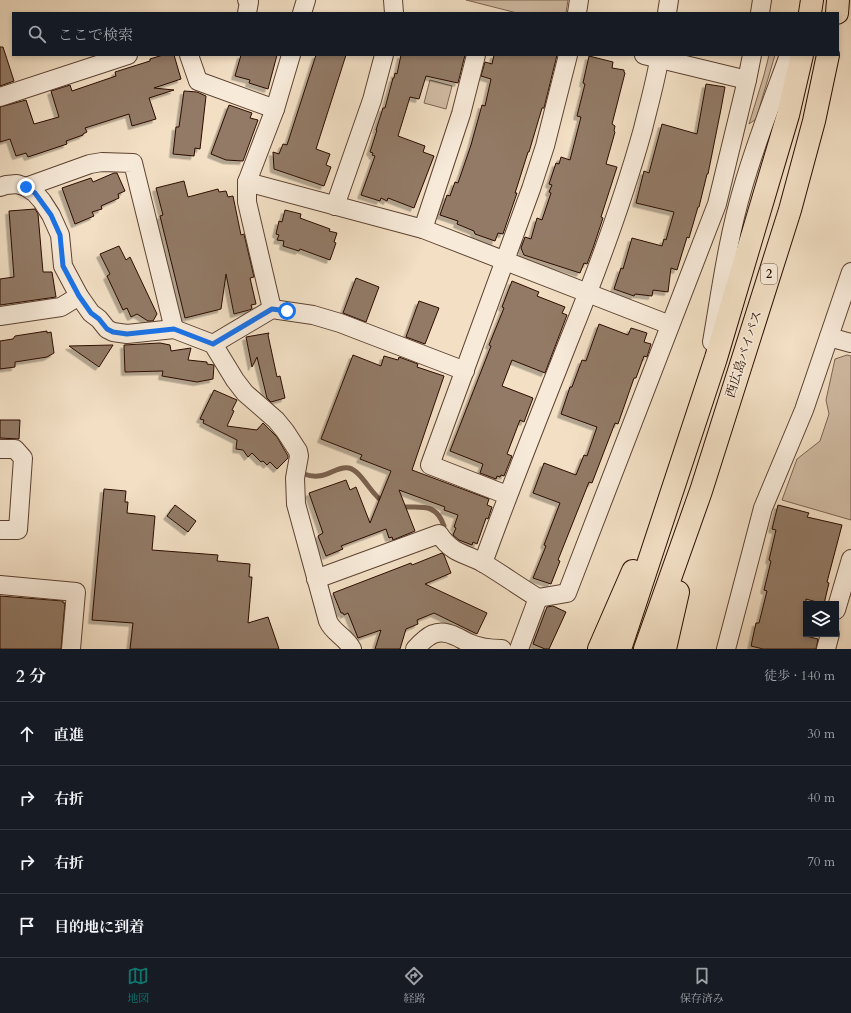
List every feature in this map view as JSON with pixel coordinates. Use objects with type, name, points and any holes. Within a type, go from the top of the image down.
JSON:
[{"type":"highway","points":[[837,12],[838,0]]},
{"type":"highway","name":"西広島バイパス","points":[[620,649],[705,390],[788,115],[802,56]]},
{"type":"highway","name":"西広島バイパス","points":[[645,649],[701,491],[790,210],[814,121],[828,56]]},
{"type":"highway","points":[[599,649],[626,584],[679,470]]},
{"type":"highway","points":[[664,649],[701,491]]},
{"type":"street","points":[[247,0],[249,2],[247,12]]},
{"type":"street","points":[[302,12],[306,0]]},
{"type":"street","points":[[393,0],[394,12]]},
{"type":"street","points":[[577,12],[579,0]]},
{"type":"street","points":[[667,12],[669,0]]},
{"type":"street","points":[[760,12],[762,0]]},
{"type":"street","points":[[0,97],[105,59],[122,56]]},
{"type":"street","points":[[189,56],[198,81],[275,108]]},
{"type":"street","points":[[272,309],[247,202],[247,182],[275,108],[291,56]]},
{"type":"street","points":[[335,206],[372,100],[384,56]]},
{"type":"street","points":[[422,229],[461,114],[476,56]]},
{"type":"street","points":[[507,495],[430,466],[545,146],[568,56]]},
{"type":"street","points":[[483,563],[507,495],[613,228],[634,160],[655,56],[747,80]]},
{"type":"street","points":[[316,578],[439,534],[443,540],[458,553],[483,563],[538,598],[567,592],[717,204],[752,56]]},
{"type":"street","points":[[705,390],[711,345],[735,218],[751,159],[789,56]]},
{"type":"street","points":[[26,187],[90,164],[102,162],[133,163],[174,329]]},
{"type":"street","points":[[2,182],[17,184],[26,187],[35,193],[51,215],[60,235],[63,266],[79,296],[91,313],[99,319],[107,329],[113,332],[127,334],[174,329],[213,344],[244,393],[276,420],[285,431],[298,451],[296,504],[330,626],[348,641],[352,649]]},
{"type":"street","points":[[247,182],[422,229],[670,326]]},
{"type":"street","points":[[726,649],[763,508],[804,410],[851,272]]},
{"type":"street","points":[[0,316],[61,307],[79,296]]},
{"type":"street","points":[[213,344],[272,309],[313,315],[340,323],[465,371]]},
{"type":"street","points":[[829,337],[851,343]]},
{"type":"street","points":[[0,449],[15,449],[23,458],[18,530],[0,530]]},
{"type":"street","points":[[839,601],[851,559]]},
{"type":"street","points":[[0,585],[76,592],[71,649]]},
{"type":"street","points":[[519,649],[538,598]]},
{"type":"street","points":[[415,649],[426,637],[442,632],[454,635],[467,643],[488,649],[502,649]]},
{"type":"street","points":[[826,649],[829,637]]},
{"type":"shaded area","points":[[466,0],[568,0],[566,12],[513,12]]},
{"type":"shaded area","points":[[769,56],[775,56],[756,119],[749,124]]},
{"type":"shaded area","points":[[430,80],[452,86],[446,109],[424,103]]},
{"type":"shaded area","points":[[847,355],[851,356],[851,520],[782,500],[797,459],[820,441],[829,414],[826,400],[835,359]]},
{"type":"building","points":[[0,47],[3,47],[14,81],[0,86]]},
{"type":"building","points":[[160,56],[174,56],[181,79],[154,88],[174,90],[149,98],[156,119],[132,126],[129,114],[85,128],[87,132],[66,141],[67,144],[28,157],[26,153],[16,156],[10,139],[0,142],[0,107],[26,100],[34,124],[59,117],[51,91],[70,85],[72,91],[116,76],[115,72],[150,61],[150,59]]},
{"type":"building","points":[[241,56],[277,56],[268,89],[249,83],[250,80],[235,76]]},
{"type":"building","points":[[316,56],[346,56],[316,149],[330,154],[326,165],[331,167],[324,186],[274,169],[273,152],[279,154],[283,144],[287,145]]},
{"type":"building","points":[[401,56],[465,56],[458,83],[426,76],[419,99],[410,97],[398,136],[425,146],[423,152],[434,156],[414,208],[388,198],[387,201],[381,198],[380,201],[361,195],[375,156],[370,152],[376,130],[383,108],[385,108],[393,78],[395,73],[397,74]]},
{"type":"building","points":[[494,56],[557,56],[544,108],[542,108],[515,193],[517,193],[503,234],[498,233],[495,241],[475,234],[474,231],[457,224],[458,221],[440,215],[447,195],[450,196],[455,182],[458,183],[471,145],[482,105],[485,106],[491,79],[481,76],[485,62],[492,64]]},
{"type":"building","points":[[589,56],[613,62],[612,68],[624,70],[625,73],[612,124],[615,126],[615,132],[606,164],[617,167],[593,248],[587,264],[584,263],[580,273],[524,255],[521,248],[525,237],[531,239],[537,218],[542,220],[551,193],[549,192],[552,185],[549,184],[556,163],[559,164],[561,157],[570,160],[581,117],[577,116],[585,84],[583,83]]},
{"type":"building","points":[[706,84],[725,87],[721,109],[708,174],[699,207],[689,238],[687,237],[677,270],[671,268],[668,292],[653,290],[652,296],[635,294],[634,296],[614,289],[621,268],[623,269],[632,238],[662,246],[664,239],[666,240],[674,212],[636,203],[644,171],[649,173],[662,124],[697,134]]},
{"type":"building","points":[[184,91],[197,92],[206,96],[200,149],[195,148],[194,156],[173,154],[176,127],[179,127]]},
{"type":"building","points":[[229,105],[252,113],[250,118],[258,120],[243,161],[226,160],[211,154]]},
{"type":"building","points":[[117,173],[125,191],[118,194],[119,198],[101,206],[102,209],[92,212],[94,216],[75,224],[62,188],[91,178],[93,182]]},
{"type":"building","points":[[184,181],[188,197],[218,189],[219,192],[226,191],[228,197],[233,196],[241,235],[244,234],[254,277],[250,278],[256,304],[251,305],[252,309],[234,314],[226,274],[221,309],[185,318],[160,216],[163,215],[156,188]]},
{"type":"building","points":[[35,209],[38,214],[43,272],[52,272],[56,297],[0,305],[0,279],[14,277],[9,211]]},
{"type":"building","points":[[285,210],[301,214],[300,218],[337,233],[334,242],[336,243],[330,260],[300,249],[299,251],[283,246],[284,241],[277,240],[279,235],[276,234],[279,221],[282,222]]},
{"type":"building","points":[[119,246],[126,260],[130,257],[157,314],[153,321],[148,321],[137,314],[131,317],[127,308],[123,310],[107,276],[110,274],[100,254]]},
{"type":"building","points":[[356,278],[379,287],[366,322],[343,313]]},
{"type":"building","points":[[512,281],[539,292],[537,296],[565,307],[562,313],[567,315],[545,373],[512,360],[502,386],[533,398],[524,422],[520,420],[507,454],[512,456],[504,476],[497,476],[496,479],[480,473],[483,464],[450,451],[491,346],[489,345],[504,308],[502,307]]},
{"type":"building","points":[[419,301],[439,308],[425,344],[406,337]]},
{"type":"building","points":[[599,324],[628,335],[631,328],[647,333],[644,342],[651,344],[647,357],[644,356],[636,378],[634,378],[618,424],[615,423],[592,483],[589,482],[558,560],[560,561],[551,584],[533,578],[546,546],[544,545],[560,503],[533,493],[544,463],[576,475],[584,455],[587,456],[597,427],[561,414],[570,387],[572,387],[582,360],[586,361]]},
{"type":"building","points":[[47,331],[47,333],[51,332],[54,353],[47,357],[15,362],[15,367],[0,369],[0,341],[13,339],[15,336]]},
{"type":"building","points":[[269,333],[268,335],[277,377],[280,376],[285,398],[271,402],[267,398],[257,357],[252,367],[246,337]]},
{"type":"building","points":[[160,343],[170,345],[171,351],[191,348],[188,360],[207,362],[207,364],[214,365],[213,379],[197,382],[162,376],[163,371],[125,372],[124,345]]},
{"type":"building","points":[[113,345],[99,367],[69,346]]},
{"type":"building","points":[[353,355],[381,366],[384,356],[398,360],[399,357],[418,364],[417,367],[444,376],[412,470],[489,499],[487,505],[492,507],[488,519],[486,518],[477,544],[473,542],[472,545],[459,540],[453,535],[456,528],[454,527],[458,515],[444,510],[445,507],[399,490],[415,531],[393,540],[392,537],[389,538],[386,529],[341,546],[343,549],[326,556],[318,536],[323,533],[309,493],[346,480],[350,490],[356,487],[370,523],[391,471],[360,459],[362,455],[321,439]]},
{"type":"building","points":[[214,390],[237,400],[227,426],[257,430],[263,423],[277,437],[288,458],[277,469],[270,462],[267,465],[263,461],[261,462],[252,453],[248,457],[243,450],[236,449],[237,440],[203,423],[204,420],[200,419]]},
{"type":"building","points":[[0,420],[20,420],[19,439],[0,438]]},
{"type":"building","points":[[104,489],[126,491],[125,502],[128,502],[127,513],[155,516],[152,550],[218,555],[217,561],[250,564],[249,577],[252,577],[248,623],[268,617],[279,649],[130,649],[133,623],[92,620]]},
{"type":"building","points":[[175,505],[196,521],[188,532],[167,516]]},
{"type":"building","points":[[778,505],[809,513],[807,517],[842,525],[827,582],[829,583],[825,601],[813,601],[806,599],[806,601],[803,601],[803,637],[818,639],[816,649],[763,649],[751,646],[756,623],[759,623],[767,591],[764,590],[776,530],[772,529]]},
{"type":"building","points":[[442,553],[451,573],[425,584],[487,613],[477,634],[434,613],[417,620],[418,624],[406,629],[400,649],[375,649],[381,630],[358,638],[348,613],[344,615],[341,613],[333,593],[411,563],[412,565]]},
{"type":"building","points":[[0,596],[63,601],[63,603],[65,603],[61,649],[0,649]]},
{"type":"building","points":[[553,606],[566,612],[549,649],[545,649],[533,644],[547,607]]},
{"type":"waterway","points":[[304,474],[318,476],[339,469],[349,468],[359,474],[375,495],[385,503]]},
{"type":"waterway","points":[[401,507],[421,507],[432,510],[441,518],[444,526]]},
{"type":"route","points":[[26,187],[35,193],[51,215],[60,235],[63,266],[79,296],[91,313],[99,319],[107,329],[113,332],[127,334],[174,329],[213,344],[272,309],[287,311]]}]
